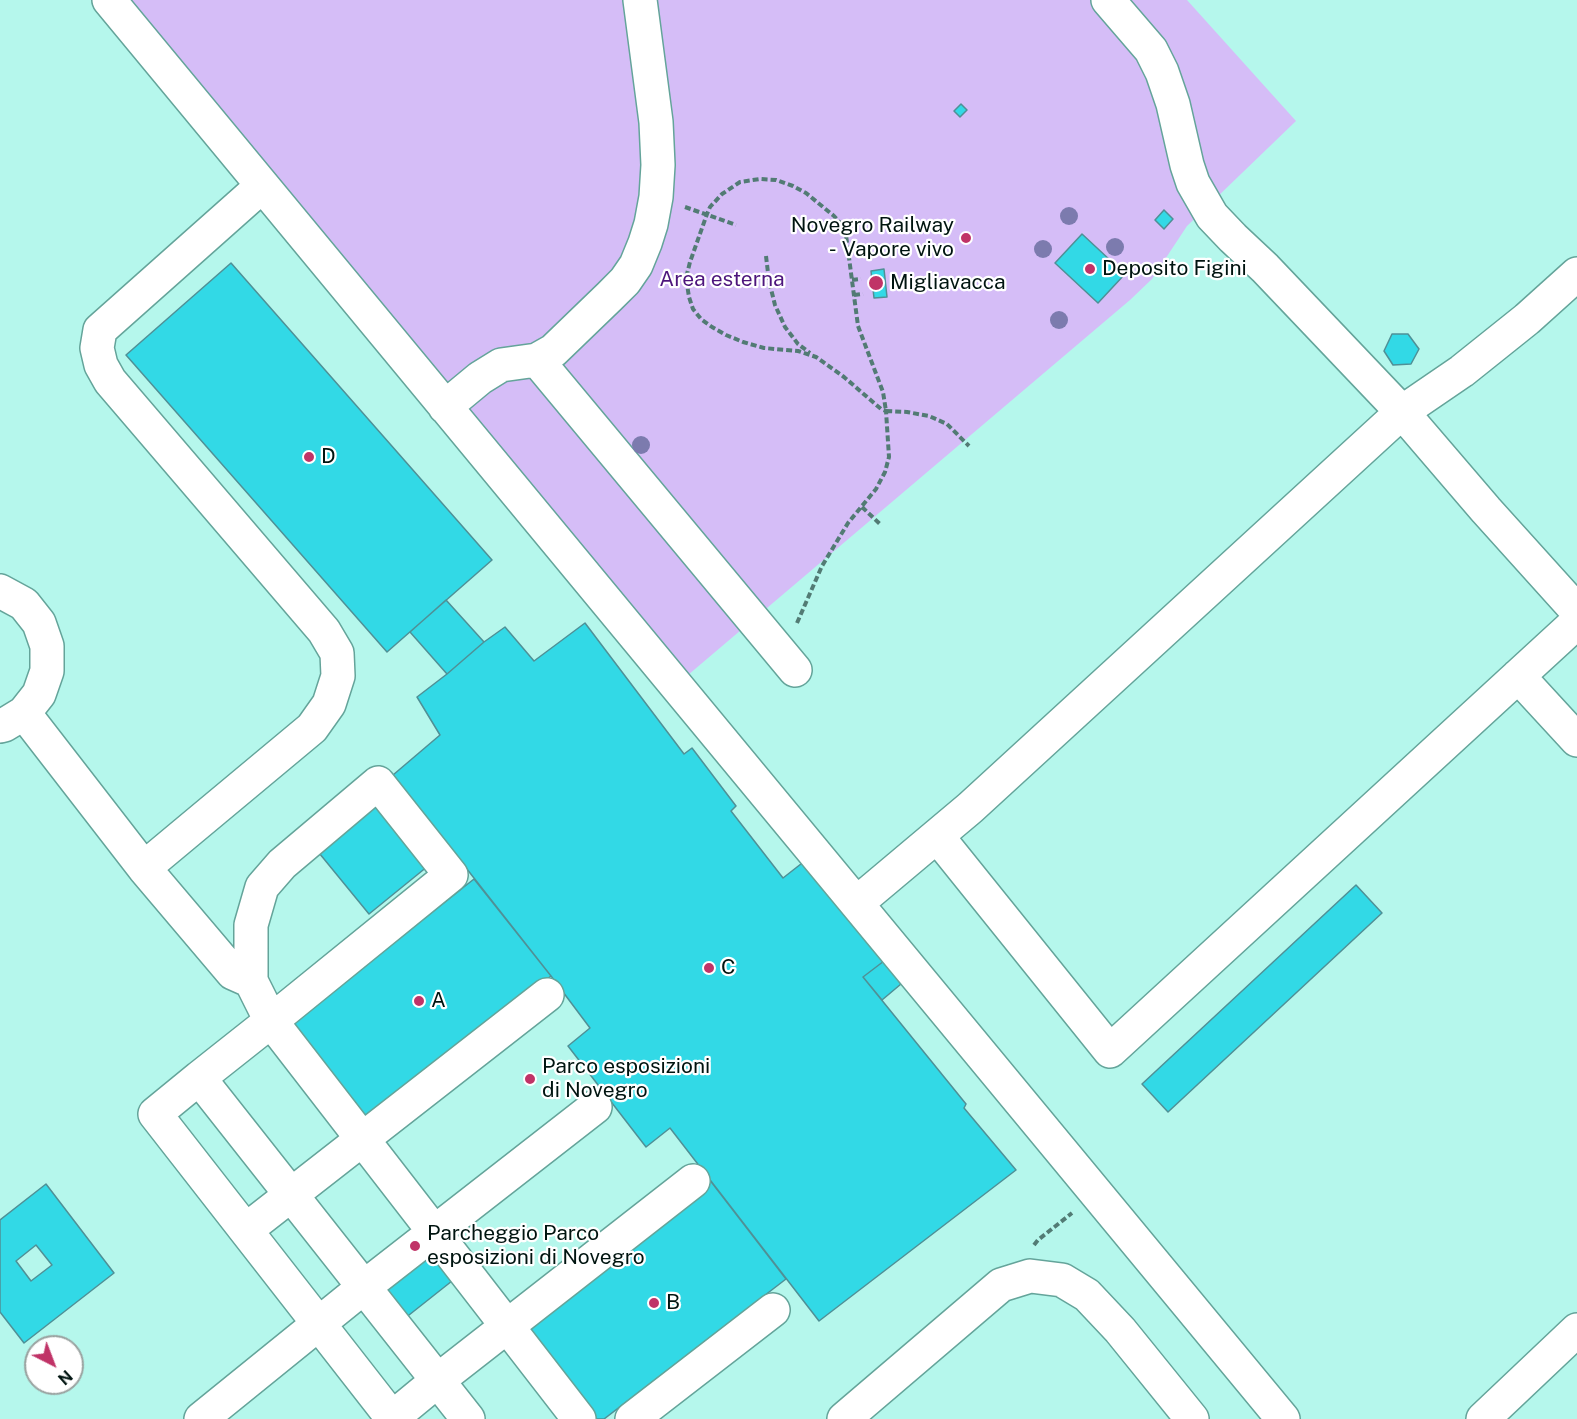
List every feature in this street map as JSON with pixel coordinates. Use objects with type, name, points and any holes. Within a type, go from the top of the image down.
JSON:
[{"type":"lane","points":[[109,0],[1283,1419]]},
{"type":"lane","points":[[445,407],[480,378],[501,365],[537,360],[553,351],[624,281],[636,265],[651,224],[658,165],[656,122],[640,0]]},
{"type":"lane","points":[[1107,0],[1151,50],[1162,72],[1173,104],[1186,165],[1193,183],[1212,216],[1265,268],[1402,412],[1486,510],[1577,610]]},
{"type":"lane","points":[[144,868],[312,728],[329,704],[338,676],[337,652],[324,632],[110,381],[101,365],[97,348],[100,330],[262,186]]},
{"type":"lane","points":[[856,902],[970,808],[1402,412],[1462,371],[1527,319],[1577,274]]},
{"type":"lane","points":[[537,360],[790,664]]},
{"type":"lane","points":[[0,591],[24,604],[39,623],[47,646],[47,671],[39,694],[12,719],[233,973],[251,981]]},
{"type":"lane","points":[[937,836],[1110,1051],[1577,622]]},
{"type":"lane","points":[[1518,676],[1577,740]]},
{"type":"lane","points":[[579,1419],[507,1326],[434,1232],[362,1140],[271,1021],[251,981],[251,925],[262,886],[282,864],[378,783],[451,875],[271,1021],[155,1114],[392,1419],[507,1326],[693,1181]]},
{"type":"lane","points":[[246,1230],[547,995]]},
{"type":"lane","points":[[199,1078],[468,1419]]},
{"type":"lane","points":[[201,1419],[364,1287],[595,1107]]},
{"type":"lane","points":[[844,1419],[1001,1285],[1030,1276],[1062,1280],[1087,1295],[1120,1330],[1192,1419]]},
{"type":"lane","points":[[632,1419],[773,1310]]},
{"type":"lane","points":[[1483,1419],[1577,1330]]},
{"type":"path","points":[[790,664],[800,616],[822,566],[848,523],[876,489],[885,472],[889,457],[886,411],[883,392],[858,326],[846,235],[841,224],[806,193],[793,186],[776,180],[760,179],[741,182],[722,194],[707,214],[686,278],[688,297],[693,309],[712,327],[743,342],[764,348],[798,351],[816,357]]},
{"type":"path","points":[[656,197],[736,225]]},
{"type":"path","points":[[766,256],[775,305],[785,327],[798,344],[844,377],[881,409],[929,416],[947,424],[969,446]]},
{"type":"path","points":[[852,280],[861,279]]},
{"type":"path","points":[[854,295],[863,294]]},
{"type":"path","points":[[862,507],[881,525]]},
{"type":"path","points":[[1001,1285],[1038,1240],[1097,1194]]},
{"type":"green space","name":"Area esterna","points":[[119,0],[1187,0],[1296,121],[1187,226],[1152,279],[1130,300],[688,675]]},
{"type":"building","points":[[961,104],[967,110],[960,117],[954,111]]},
{"type":"building","points":[[1164,210],[1173,219],[1164,229],[1155,220]]},
{"type":"building","name":"Deposito Figini","points":[[1082,234],[1125,274],[1098,303],[1055,263]]},
{"type":"building","name":"D","points":[[231,263],[492,560],[387,652],[126,355]]},
{"type":"building","points":[[884,269],[887,297],[874,298],[871,271]]},
{"type":"building","points":[[1392,334],[1408,334],[1419,349],[1411,364],[1393,365],[1384,351]]},
{"type":"building","points":[[446,600],[484,642],[447,674],[410,632]]},
{"type":"building","name":"C","points":[[585,623],[684,754],[692,748],[736,806],[731,811],[783,878],[806,860],[884,961],[863,977],[966,1104],[964,1108],[1016,1170],[819,1321],[670,1128],[646,1147],[568,1046],[590,1028],[393,775],[440,735],[417,697],[484,642],[505,627],[534,661]]},
{"type":"building","points":[[374,799],[428,866],[369,914],[315,848]]},
{"type":"building","name":"A","points":[[474,879],[551,976],[362,1123],[288,1026]]},
{"type":"building","points":[[1356,885],[1382,913],[1168,1112],[1142,1084]]},
{"type":"building","points":[[884,961],[901,984],[882,1000],[863,977]]},
{"type":"building","name":"B","points":[[709,1179],[786,1279],[604,1419],[596,1419],[523,1327]]},
{"type":"building","points":[[46,1184],[114,1273],[34,1335],[24,1335],[24,1343],[0,1312],[0,1220]],"holes":[[[36,1245],[52,1265],[31,1281],[16,1261]]]},
{"type":"building","points":[[433,1247],[457,1277],[404,1319],[379,1289]]},
{"type":"place","name":"Novegro Railway - Vapore vivo","points":[[966,238]]},
{"type":"place","name":"Deposito Figini","points":[[1090,269]]},
{"type":"place","name":"Migliavacca","points":[[876,283]]},
{"type":"place","name":"D","points":[[309,457]]},
{"type":"place","name":"C","points":[[709,968]]},
{"type":"place","name":"A","points":[[419,1001]]},
{"type":"place","name":"Parco esposizioni di Novegro","points":[[530,1079]]},
{"type":"place","name":"Parcheggio Parco esposizioni di Novegro","points":[[415,1246]]},
{"type":"place","name":"B","points":[[654,1303]]}]
